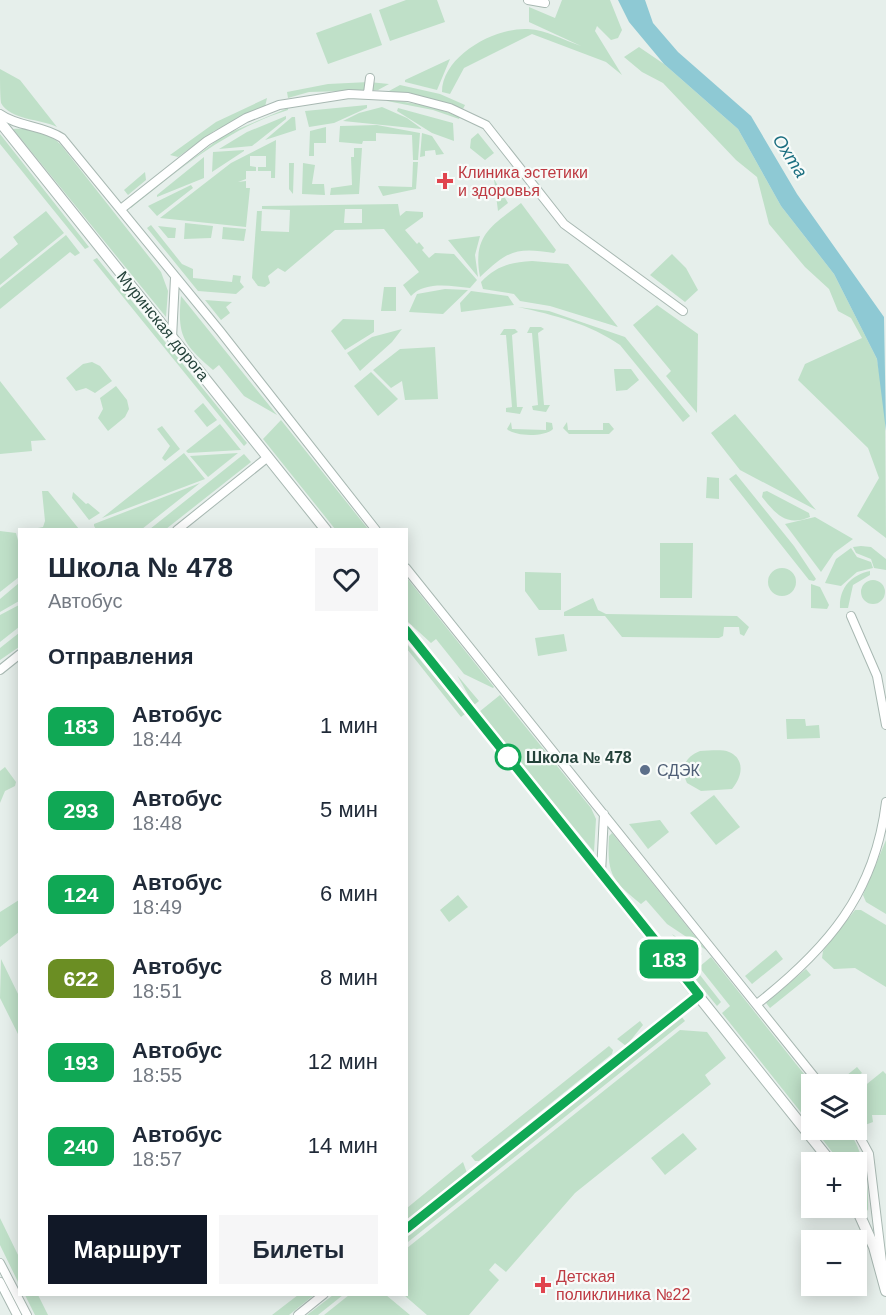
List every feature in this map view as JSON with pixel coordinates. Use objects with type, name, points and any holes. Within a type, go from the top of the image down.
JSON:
[{"type":"street","points":[[528,0],[546,3]]},
{"type":"street","points":[[368,93],[370,78]]},
{"type":"street","points":[[121,209],[207,141],[246,118],[297,101],[326,95],[368,93],[435,104],[463,113],[486,125],[564,224],[683,311]]},
{"type":"street","points":[[0,114],[15,122],[50,130],[62,138],[374,528]]},
{"type":"street","name":"Муринская дорога","points":[[0,122],[324,528]]},
{"type":"street","points":[[172,338],[175,278]]},
{"type":"street","points":[[179,528],[268,457]]},
{"type":"street","points":[[408,570],[812,1074]]},
{"type":"street","points":[[851,616],[877,676],[886,725]]},
{"type":"street","points":[[408,632],[823,1152]]},
{"type":"street","points":[[0,670],[18,656]]},
{"type":"street","points":[[757,1004],[813,957],[855,901],[883,832],[886,802]]},
{"type":"street","points":[[601,873],[604,814]]},
{"type":"street","points":[[408,1226],[699,995]]},
{"type":"street","points":[[861,1140],[869,1154],[886,1291]]},
{"type":"street","points":[[860,1218],[884,1277]]},
{"type":"street","points":[[0,1263],[27,1315]]},
{"type":"street","points":[[0,1282],[17,1315]]},
{"type":"street","points":[[298,1315],[322,1296]]},
{"type":"green space","points":[[406,0],[437,0],[445,22],[390,41],[379,10]]},
{"type":"green space","points":[[562,0],[610,0],[622,30],[618,38],[611,40],[597,26],[595,31],[622,75],[606,62],[532,34],[464,68],[450,94],[442,92],[444,79],[461,56],[473,46],[501,33],[535,30],[581,46],[529,22],[529,7],[555,18]]},
{"type":"green space","points":[[371,13],[382,45],[328,64],[316,33]]},
{"type":"green space","points":[[639,47],[664,64],[738,129],[781,206],[834,274],[877,359],[885,407],[886,538],[857,516],[879,478],[868,448],[798,380],[805,364],[862,338],[851,318],[838,311],[829,289],[805,267],[769,224],[757,177],[736,160],[663,83],[642,72],[624,57]]},
{"type":"green space","points":[[450,59],[437,90],[405,82],[405,80]]},
{"type":"green space","points":[[0,69],[20,80],[57,127],[18,116],[5,109],[1,103]]},
{"type":"green space","points":[[369,82],[389,84],[378,90],[309,92],[288,98],[287,92],[328,84]]},
{"type":"green space","points":[[400,85],[440,94],[465,105],[463,109],[440,101],[389,91]]},
{"type":"green space","points":[[267,98],[265,107],[214,131],[178,157],[170,155],[216,122]]},
{"type":"green space","points":[[388,99],[433,107],[460,117],[459,119],[433,110],[387,101]]},
{"type":"green space","points":[[367,105],[367,108],[334,123],[309,127],[305,111]]},
{"type":"green space","points":[[382,107],[407,118],[422,129],[343,121],[359,113]]},
{"type":"green space","points":[[288,108],[288,110],[245,128],[205,151],[130,207],[224,135]]},
{"type":"green space","points":[[398,108],[453,123],[454,141],[432,133],[397,111]]},
{"type":"green space","points":[[286,116],[286,119],[252,146],[219,149],[247,132]]},
{"type":"green space","points":[[292,117],[295,117],[296,130],[265,140]]},
{"type":"green space","points":[[377,125],[420,133],[418,160],[413,160],[412,135],[376,133],[376,141],[363,141],[362,144],[339,142],[340,126]]},
{"type":"green space","points":[[326,127],[326,143],[314,143],[314,156],[309,156],[310,131]]},
{"type":"green space","points":[[13,129],[39,132],[51,137],[61,145],[161,272],[168,291],[166,317]]},
{"type":"green space","points":[[422,133],[432,136],[444,154],[436,155],[435,150],[425,151],[425,156],[420,157]]},
{"type":"green space","points":[[478,133],[494,153],[485,160],[470,148],[471,139]]},
{"type":"green space","points":[[0,134],[89,247],[85,249],[0,144]]},
{"type":"green space","points":[[276,140],[275,178],[271,178],[271,171],[258,171],[258,167],[266,167],[266,156],[250,156],[250,166],[256,167],[256,171],[246,171],[246,179],[238,182],[246,181],[246,188],[250,188],[246,227],[160,218],[231,163]]},
{"type":"green space","points":[[354,148],[362,148],[359,194],[330,195],[331,188],[352,185],[351,157],[354,157]]},
{"type":"green space","points":[[244,151],[212,172],[213,152]]},
{"type":"green space","points":[[204,157],[204,178],[157,197],[157,195]]},
{"type":"green space","points":[[413,162],[418,162],[416,189],[383,196],[378,186],[412,187]]},
{"type":"green space","points":[[289,163],[294,163],[293,194],[289,189]]},
{"type":"green space","points":[[303,163],[315,165],[312,184],[324,184],[325,195],[302,194]]},
{"type":"green space","points":[[145,172],[146,180],[128,195],[124,190]]},
{"type":"green space","points":[[494,179],[508,203],[498,211]]},
{"type":"green space","points":[[191,185],[193,188],[157,216],[148,206]]},
{"type":"green space","points":[[521,203],[556,250],[554,253],[521,251],[513,253],[498,261],[480,277],[478,263],[482,241],[493,225]]},
{"type":"green space","points":[[398,204],[400,216],[406,211],[423,212],[423,217],[405,230],[417,244],[419,242],[429,258],[435,253],[454,254],[477,280],[470,288],[431,286],[411,296],[403,285],[419,272],[384,229],[335,230],[285,272],[278,268],[268,276],[270,283],[265,287],[258,286],[252,278],[257,211],[262,211],[261,231],[289,232],[290,210],[262,209],[262,206]],"holes":[[[345,209],[362,209],[362,223],[344,223]]]},
{"type":"green space","points":[[46,211],[64,233],[0,285],[0,259],[18,244],[13,237]]},
{"type":"green space","points":[[185,223],[213,226],[211,238],[184,239]]},
{"type":"green space","points":[[151,225],[182,264],[193,269],[193,278],[232,282],[233,275],[241,276],[240,282],[244,287],[236,294],[198,291],[147,228]]},
{"type":"green space","points":[[158,226],[176,228],[175,238],[168,238]]},
{"type":"green space","points":[[223,227],[246,229],[244,241],[222,239]]},
{"type":"green space","points":[[66,235],[80,253],[75,256],[70,252],[0,309],[0,288]]},
{"type":"green space","points":[[480,236],[475,255],[478,277],[448,240]]},
{"type":"green space","points":[[672,254],[686,268],[698,290],[685,302],[650,275]]},
{"type":"green space","points":[[97,258],[247,443],[244,446],[93,260]]},
{"type":"green space","points":[[517,262],[568,264],[618,327],[550,306],[520,301],[514,294],[483,289],[481,282],[498,269]]},
{"type":"green space","points":[[384,287],[396,287],[396,311],[381,311]]},
{"type":"green space","points":[[445,289],[468,290],[443,314],[409,312],[417,294]]},
{"type":"green space","points":[[471,291],[508,296],[514,305],[461,312],[460,303]]},
{"type":"green space","points":[[181,296],[277,415],[244,396],[219,365],[213,370],[189,346],[181,330]]},
{"type":"green space","points":[[205,300],[232,302],[226,307],[230,313],[221,320]]},
{"type":"green space","points":[[657,305],[698,334],[697,413],[666,376],[671,371],[633,325]]},
{"type":"green space","points":[[518,307],[549,311],[625,337],[690,416],[683,422],[620,345],[596,331],[571,321]]},
{"type":"green space","points":[[343,319],[374,320],[374,332],[345,350],[331,331]]},
{"type":"green space","points":[[530,327],[544,329],[538,333],[544,405],[550,405],[546,412],[533,410],[532,406],[538,405],[532,333],[527,333]]},
{"type":"green space","points":[[402,329],[392,342],[360,371],[347,353],[372,337]]},
{"type":"green space","points":[[504,329],[515,329],[518,332],[512,335],[517,407],[523,407],[520,414],[506,412],[506,408],[512,407],[506,335],[500,335]]},
{"type":"green space","points":[[435,347],[438,399],[405,400],[402,381],[391,388],[373,370],[400,349]]},
{"type":"green space","points":[[92,362],[100,366],[112,381],[95,393],[86,388],[76,391],[66,378],[83,364]]},
{"type":"green space","points":[[614,369],[631,369],[639,380],[627,390],[616,391]]},
{"type":"green space","points":[[371,372],[398,399],[378,416],[354,386]]},
{"type":"green space","points":[[0,381],[46,440],[31,441],[32,451],[0,454]]},
{"type":"green space","points":[[116,386],[127,400],[129,409],[125,417],[108,431],[98,418],[103,409],[100,398]]},
{"type":"green space","points":[[203,403],[217,420],[207,427],[194,411]]},
{"type":"green space","points":[[735,414],[816,510],[740,470],[711,433]]},
{"type":"green space","points":[[281,420],[367,528],[334,528],[263,439]]},
{"type":"green space","points":[[511,422],[512,429],[546,430],[546,422],[552,423],[553,429],[537,435],[516,434],[507,429]]},
{"type":"green space","points":[[567,422],[568,430],[603,430],[603,423],[609,423],[614,429],[609,434],[569,434],[563,428]]},
{"type":"green space","points":[[220,424],[241,450],[188,453],[186,451]]},
{"type":"green space","points":[[162,426],[180,449],[165,461],[162,458],[170,446],[157,429]]},
{"type":"green space","points":[[184,453],[205,479],[102,518]]},
{"type":"green space","points":[[238,453],[208,477],[190,456]]},
{"type":"green space","points":[[244,454],[251,462],[167,528],[151,528]]},
{"type":"green space","points":[[736,474],[794,546],[816,579],[814,581],[809,580],[729,479]]},
{"type":"green space","points":[[707,477],[719,478],[719,499],[706,498]]},
{"type":"green space","points":[[200,483],[143,528],[95,528],[94,524]]},
{"type":"green space","points":[[42,491],[48,491],[78,528],[38,528],[43,527],[45,521]]},
{"type":"green space","points":[[767,491],[809,513],[810,517],[802,520],[788,520],[782,517],[762,497],[763,492]]},
{"type":"green space","points":[[73,492],[100,513],[89,520],[72,498]]},
{"type":"green space","points":[[815,517],[853,539],[834,553],[821,572],[785,524]]},
{"type":"green space","points":[[0,531],[16,533],[18,578],[0,592]]},
{"type":"green space","points":[[660,543],[693,543],[692,598],[660,598]]},
{"type":"green space","points":[[853,547],[871,547],[886,559],[886,570],[874,568],[871,559],[856,553]]},
{"type":"green space","points":[[851,548],[857,557],[871,562],[873,568],[857,572],[841,586],[825,583],[836,559]]},
{"type":"green space","points":[[782,568],[792,572],[796,582],[792,592],[782,596],[772,592],[768,582],[772,572]]},
{"type":"green space","points":[[870,571],[870,575],[853,585],[848,608],[840,608],[842,594],[848,583],[857,576]]},
{"type":"green space","points":[[525,572],[561,573],[561,610],[539,610],[525,591]]},
{"type":"green space","points":[[408,579],[494,687],[464,674],[436,639],[431,643],[408,622]]},
{"type":"green space","points":[[873,580],[878,581],[884,587],[884,597],[878,603],[873,604],[868,603],[862,597],[861,592],[862,587],[868,581]]},
{"type":"green space","points":[[18,584],[18,602],[0,612],[0,599]]},
{"type":"green space","points":[[811,584],[820,587],[829,605],[827,609],[811,608]]},
{"type":"green space","points":[[593,598],[598,610],[606,614],[737,616],[749,627],[744,636],[740,634],[739,627],[724,627],[723,636],[719,638],[622,637],[605,616],[564,616],[564,612]]},
{"type":"green space","points":[[18,606],[18,628],[0,642],[0,615]]},
{"type":"green space","points":[[18,634],[18,648],[0,660],[0,648]]},
{"type":"green space","points":[[564,634],[567,651],[538,656],[535,638]]},
{"type":"green space","points":[[408,645],[465,714],[461,717],[408,650]]},
{"type":"green space","points":[[457,675],[479,701],[474,705]]},
{"type":"green space","points":[[500,695],[591,808],[596,819],[594,852],[479,712]]},
{"type":"green space","points":[[786,719],[805,719],[806,726],[819,725],[820,738],[787,739]]},
{"type":"green space","points":[[700,751],[726,751],[738,759],[740,774],[732,789],[701,791],[687,783],[684,773],[685,764],[691,756]]},
{"type":"green space","points":[[5,767],[16,782],[15,786],[5,791],[0,803],[0,771]]},
{"type":"green space","points":[[714,795],[740,827],[716,845],[690,813]]},
{"type":"green space","points":[[660,820],[669,832],[648,849],[629,824]]},
{"type":"green space","points":[[612,833],[706,950],[667,924],[646,900],[641,904],[617,882],[610,868],[609,859],[609,836]]},
{"type":"green space","points":[[886,840],[886,914],[866,902],[863,895]]},
{"type":"green space","points":[[458,895],[468,907],[449,922],[440,910]]},
{"type":"green space","points":[[18,901],[18,933],[0,947],[0,912]]},
{"type":"green space","points":[[855,910],[861,910],[886,925],[886,987],[855,968],[834,969],[822,958],[823,951]]},
{"type":"green space","points":[[672,934],[702,954],[694,960]]},
{"type":"green space","points":[[776,950],[783,959],[752,984],[745,976]]},
{"type":"green space","points":[[711,957],[804,1074],[801,1074],[801,1112],[722,1013],[730,1006],[699,967]]},
{"type":"green space","points":[[1,959],[18,994],[18,1034],[0,998]]},
{"type":"green space","points":[[806,969],[811,975],[770,1008],[766,1003]]},
{"type":"green space","points":[[696,970],[721,1002],[717,1006],[691,974]]},
{"type":"green space","points":[[681,1016],[685,1021],[408,1242],[408,1235]]},
{"type":"green space","points":[[640,1021],[643,1025],[626,1046],[617,1039]]},
{"type":"green space","points":[[680,1030],[707,1032],[726,1058],[705,1075],[711,1084],[575,1193],[506,1272],[495,1263],[489,1270],[499,1280],[469,1315],[427,1315],[405,1296],[408,1296],[408,1247]]},
{"type":"green space","points":[[609,1046],[613,1050],[612,1054],[479,1161],[475,1161],[471,1156]]},
{"type":"green space","points":[[857,1067],[862,1073],[861,1074],[848,1074]]},
{"type":"green space","points":[[883,1071],[886,1074],[886,1115],[872,1115],[873,1122],[867,1124],[868,1115],[867,1084]]},
{"type":"green space","points":[[683,1133],[697,1149],[665,1175],[651,1158]]},
{"type":"green space","points":[[823,1140],[854,1140],[860,1152],[832,1152]]},
{"type":"green space","points":[[463,1162],[467,1173],[408,1220],[408,1207]]},
{"type":"green space","points":[[867,1185],[868,1190],[868,1211],[867,1209]]},
{"type":"green space","points":[[0,1218],[18,1255],[18,1282],[0,1245]]},
{"type":"green space","points":[[26,1296],[38,1296],[48,1315],[35,1315]]},
{"type":"green space","points":[[297,1296],[313,1296],[289,1315],[272,1315]]},
{"type":"green space","points":[[332,1296],[342,1296],[318,1315],[307,1315]]},
{"type":"green space","points":[[348,1296],[387,1296],[410,1315],[324,1315]]},
{"type":"water","points":[[618,0],[645,0],[653,23],[678,52],[751,116],[797,194],[884,317],[886,431],[877,359],[834,274],[781,206],[738,129],[664,64],[629,22]]},
{"type":"bus line","name":"183","points":[[408,632],[699,995],[408,1227]]},
{"type":"place","name":"Клиника эстетики и здоровья","points":[[445,181]]},
{"type":"place","name":"Школа № 478","points":[[508,757]]},
{"type":"place","name":"СДЭК","points":[[645,770]]},
{"type":"place","name":"Детская поликлиника №22","points":[[543,1285]]},
{"type":"water label","name":"Охта","points":[[790,156]]}]
